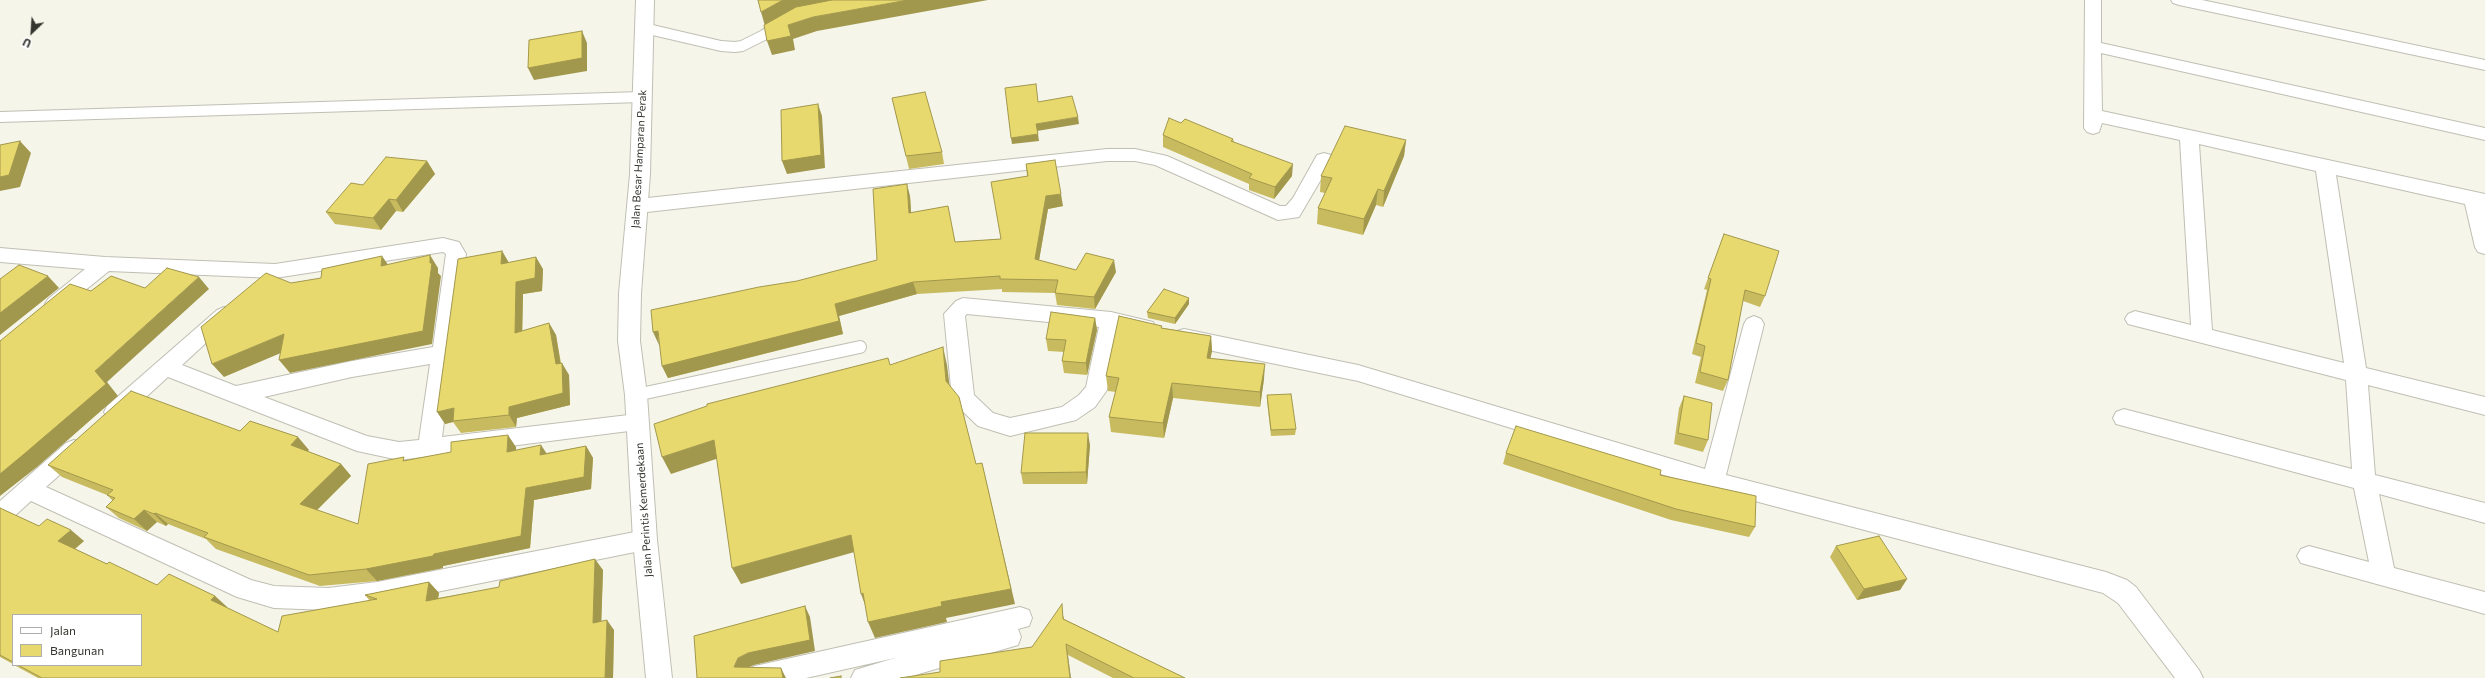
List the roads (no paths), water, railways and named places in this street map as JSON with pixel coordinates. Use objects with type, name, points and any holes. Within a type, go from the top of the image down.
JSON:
[{"type":"main road","name":"Jalan Besar Hamparan Perak","points":[[629,341],[630,293],[638,206],[645,0]]},
{"type":"main road","name":"Jalan Perintis Kemerdekaan","points":[[629,341],[636,395],[645,540],[659,678]]},
{"type":"street","points":[[2093,0],[2093,122],[2189,136],[2479,200],[2485,247]]},
{"type":"street","points":[[2179,0],[2485,65]]},
{"type":"street","points":[[2092,46],[2485,134]]},
{"type":"street","points":[[2189,136],[2202,336]]},
{"type":"street","points":[[638,206],[1107,155],[1136,155],[1160,160],[1278,213],[1292,212],[1300,202],[1324,159]]},
{"type":"street","points":[[2324,166],[2356,373],[2364,480],[2384,576]]},
{"type":"street","points":[[0,255],[105,264],[274,271],[443,245],[452,247],[456,254],[429,449]]},
{"type":"street","points":[[43,314],[105,264]]},
{"type":"street","points":[[0,515],[164,367],[274,271]]},
{"type":"street","points":[[1111,320],[1096,390],[1088,400],[1068,414],[1010,427],[986,420],[962,398],[954,314],[963,306],[1111,320],[1358,373],[1714,481],[2112,585],[2127,595],[2190,678]]},
{"type":"street","points":[[2135,319],[2485,406]]},
{"type":"street","points":[[1714,481],[1754,324]]},
{"type":"street","points":[[238,394],[352,369],[441,354]]},
{"type":"street","points":[[164,367],[238,394],[365,445],[399,451],[429,449],[637,423]]},
{"type":"street","points":[[2124,418],[2485,512]]},
{"type":"street","points":[[28,490],[246,589],[274,597],[328,599],[377,593],[645,540]]},
{"type":"street","points":[[2309,556],[2485,603]]},
{"type":"street","points":[[755,678],[1014,628],[864,678]]},
{"type":"lane","points":[[644,28],[721,46],[742,46],[764,35],[784,22]]},
{"type":"lane","points":[[0,118],[641,97]]},
{"type":"lane","points":[[636,395],[860,347]]}]
